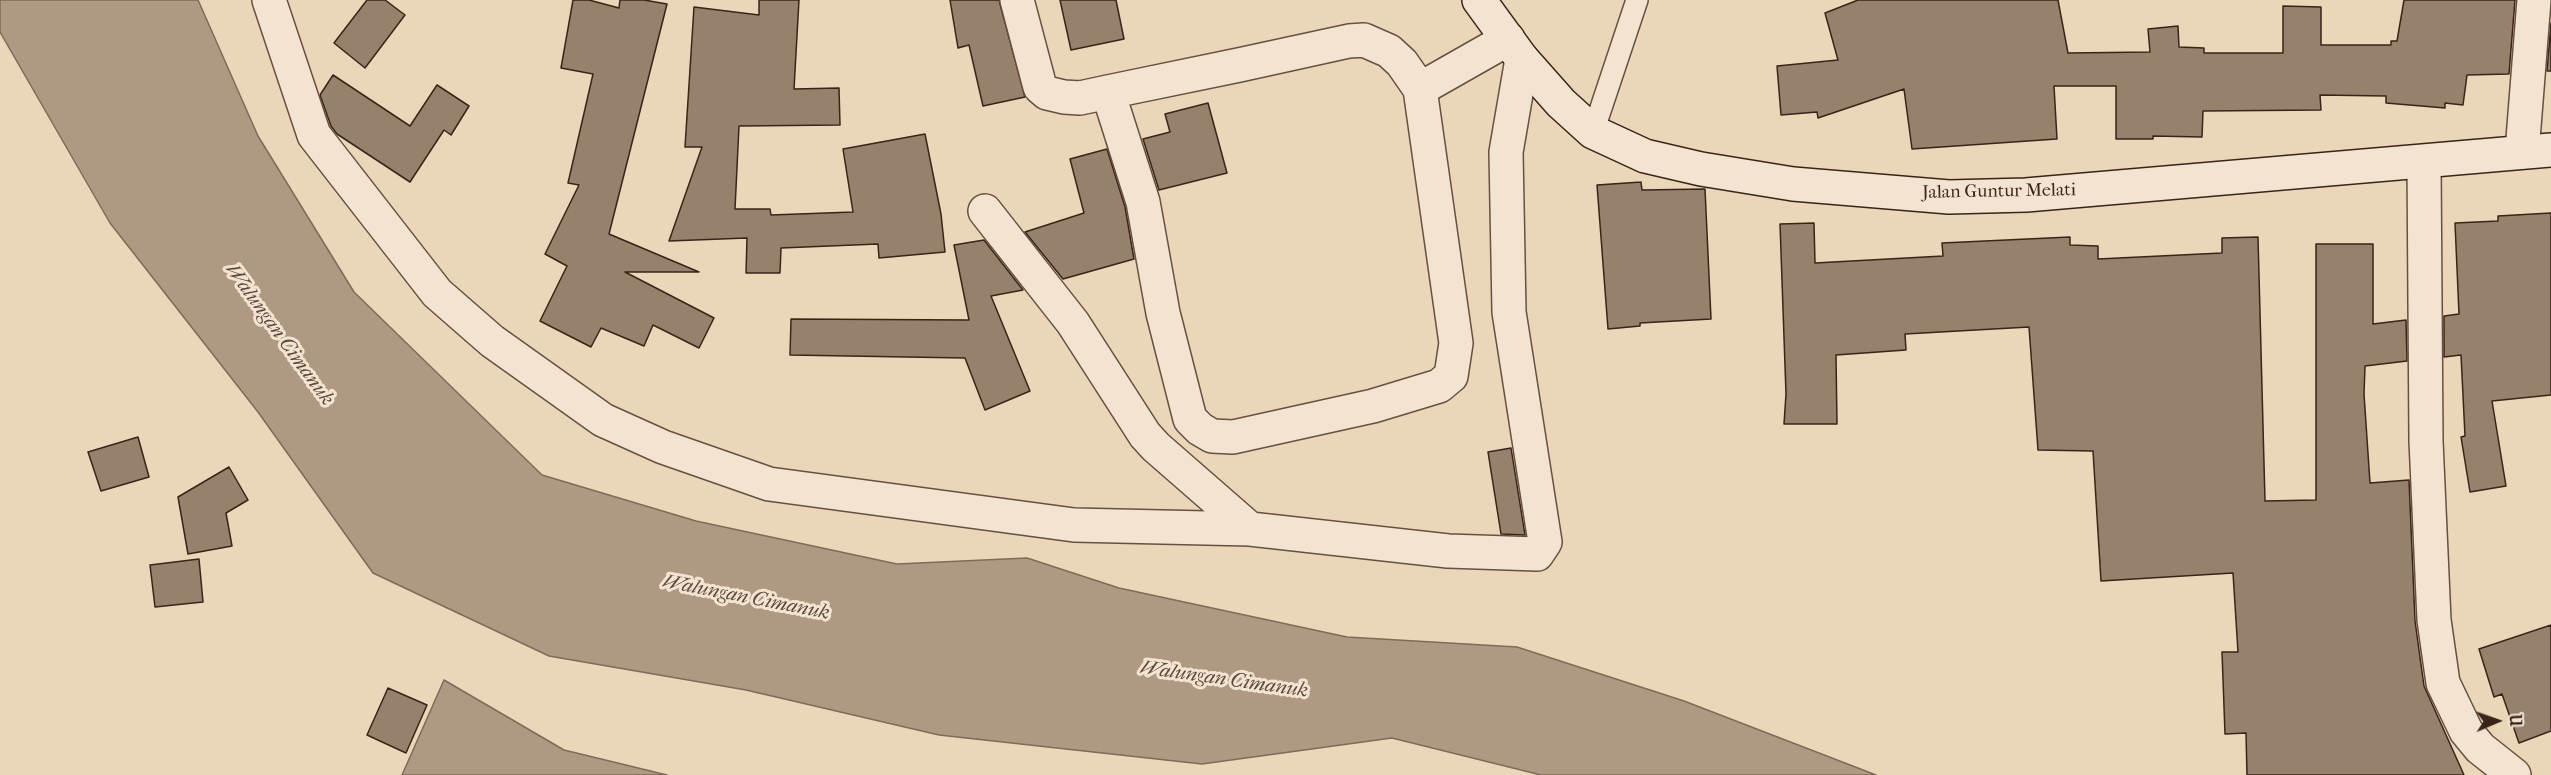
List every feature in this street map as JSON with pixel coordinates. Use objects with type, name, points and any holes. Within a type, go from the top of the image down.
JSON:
[{"type":"street","points":[[268,0],[314,135],[430,284],[492,341],[603,420],[663,447],[769,484],[1074,525],[1250,529],[1448,551],[1537,554],[1545,542],[1509,312],[1506,152],[1515,49],[1420,89]]},
{"type":"street","points":[[1017,0],[1040,87],[1047,93],[1080,98],[1108,92],[1364,40],[1389,51],[1402,63],[1420,89],[1456,344],[1451,376],[1439,386],[1373,405],[1223,438],[1200,429],[1190,419],[1163,313],[1143,202],[1108,92]]},
{"type":"street","name":"Jalan Guntur Melati","points":[[1479,0],[1515,49],[1561,103],[1593,132],[1645,156],[1701,169],[1793,184],[1949,197],[2026,195],[2537,151]]},
{"type":"street","points":[[2534,0],[2537,151]]},
{"type":"street","points":[[2424,162],[2426,441],[2434,620],[2443,683],[2466,731],[2480,748],[2514,775]]},
{"type":"street","points":[[985,211],[1073,324],[1155,447],[1250,529]]},
{"type":"lane","points":[[1593,132],[1637,0]]},
{"type":"water","name":"Walungan Cimanuk","points":[[0,0],[198,0],[258,136],[354,292],[542,475],[696,521],[897,564],[1027,558],[1119,588],[1347,637],[1517,647],[1684,701],[1876,775],[1541,775],[1392,738],[1202,764],[939,735],[746,690],[549,656],[373,573],[258,412],[110,223],[0,32]]},
{"type":"water","points":[[444,680],[564,750],[667,775],[402,775]]},
{"type":"building","points":[[367,0],[385,0],[405,15],[365,68],[334,43]]},
{"type":"building","points":[[573,0],[589,0],[619,8],[620,0],[644,0],[667,4],[609,234],[699,272],[625,272],[714,318],[699,348],[653,325],[644,346],[601,328],[591,347],[540,321],[567,266],[545,254],[579,185],[568,183],[593,74],[561,68]]},
{"type":"building","points":[[759,0],[799,0],[794,89],[839,88],[840,125],[739,126],[735,209],[770,209],[771,215],[853,212],[843,149],[925,134],[941,214],[945,252],[879,258],[878,244],[781,248],[780,273],[746,273],[747,238],[669,241],[702,147],[685,147],[694,7],[759,15]]},
{"type":"building","points":[[950,0],[999,0],[1025,97],[983,106],[969,45],[958,48]]},
{"type":"building","points":[[1060,0],[1116,0],[1124,39],[1071,50]]},
{"type":"building","points":[[1858,0],[2058,0],[2068,53],[2150,52],[2148,29],[2178,26],[2179,47],[2204,48],[2204,53],[2283,53],[2283,6],[2321,7],[2321,45],[2391,45],[2391,41],[2397,41],[2404,0],[2515,0],[2509,74],[2467,75],[2463,105],[2445,103],[2445,108],[2386,103],[2386,96],[2320,95],[2321,110],[2203,111],[2202,137],[2153,136],[2153,139],[2116,139],[2116,86],[2054,86],[2057,139],[1912,149],[1904,89],[1818,118],[1817,112],[1781,115],[1777,66],[1838,60],[1825,13]]},
{"type":"building","points":[[2551,23],[2551,71],[2547,71]]},
{"type":"building","points":[[333,75],[410,126],[437,85],[469,106],[451,135],[444,130],[410,182],[337,134],[331,126],[320,95]]},
{"type":"building","points":[[1208,103],[1227,173],[1159,190],[1143,139],[1170,132],[1165,114]]},
{"type":"building","points":[[1107,149],[1125,207],[1134,259],[1063,279],[1025,232],[1084,213],[1070,159]]},
{"type":"building","points":[[1641,182],[1642,190],[1705,189],[1711,319],[1640,323],[1640,326],[1608,329],[1597,185]]},
{"type":"building","points":[[2551,213],[2551,395],[2492,401],[2506,486],[2470,492],[2461,437],[2465,436],[2461,355],[2444,357],[2444,316],[2459,314],[2455,223],[2498,221],[2498,216]]},
{"type":"building","points":[[1814,223],[1815,263],[1943,256],[1942,243],[2070,237],[2070,245],[2098,246],[2098,259],[2222,253],[2222,238],[2258,237],[2265,501],[2316,500],[2316,244],[2373,244],[2373,324],[2406,320],[2407,361],[2365,366],[2364,394],[2370,483],[2409,480],[2415,621],[2424,686],[2464,775],[2247,775],[2246,733],[2225,734],[2222,652],[2238,652],[2233,573],[2101,581],[2093,451],[2038,450],[2029,327],[1905,334],[1906,350],[1836,355],[1837,424],[1784,424],[1786,394],[1780,224]]},
{"type":"building","points":[[984,240],[1023,290],[991,296],[1030,391],[985,410],[965,358],[790,355],[791,319],[969,320],[954,245]]},
{"type":"building","points":[[138,437],[149,477],[101,491],[88,452]]},
{"type":"building","points":[[1511,448],[1525,535],[1501,534],[1488,452]]},
{"type":"building","points":[[229,467],[248,500],[226,513],[232,546],[188,554],[178,497]]},
{"type":"building","points":[[199,559],[203,602],[155,607],[150,565]]},
{"type":"building","points":[[2551,625],[2551,731],[2519,743],[2502,694],[2494,697],[2479,649]]},
{"type":"building","points":[[388,688],[427,705],[406,753],[367,735]]}]
